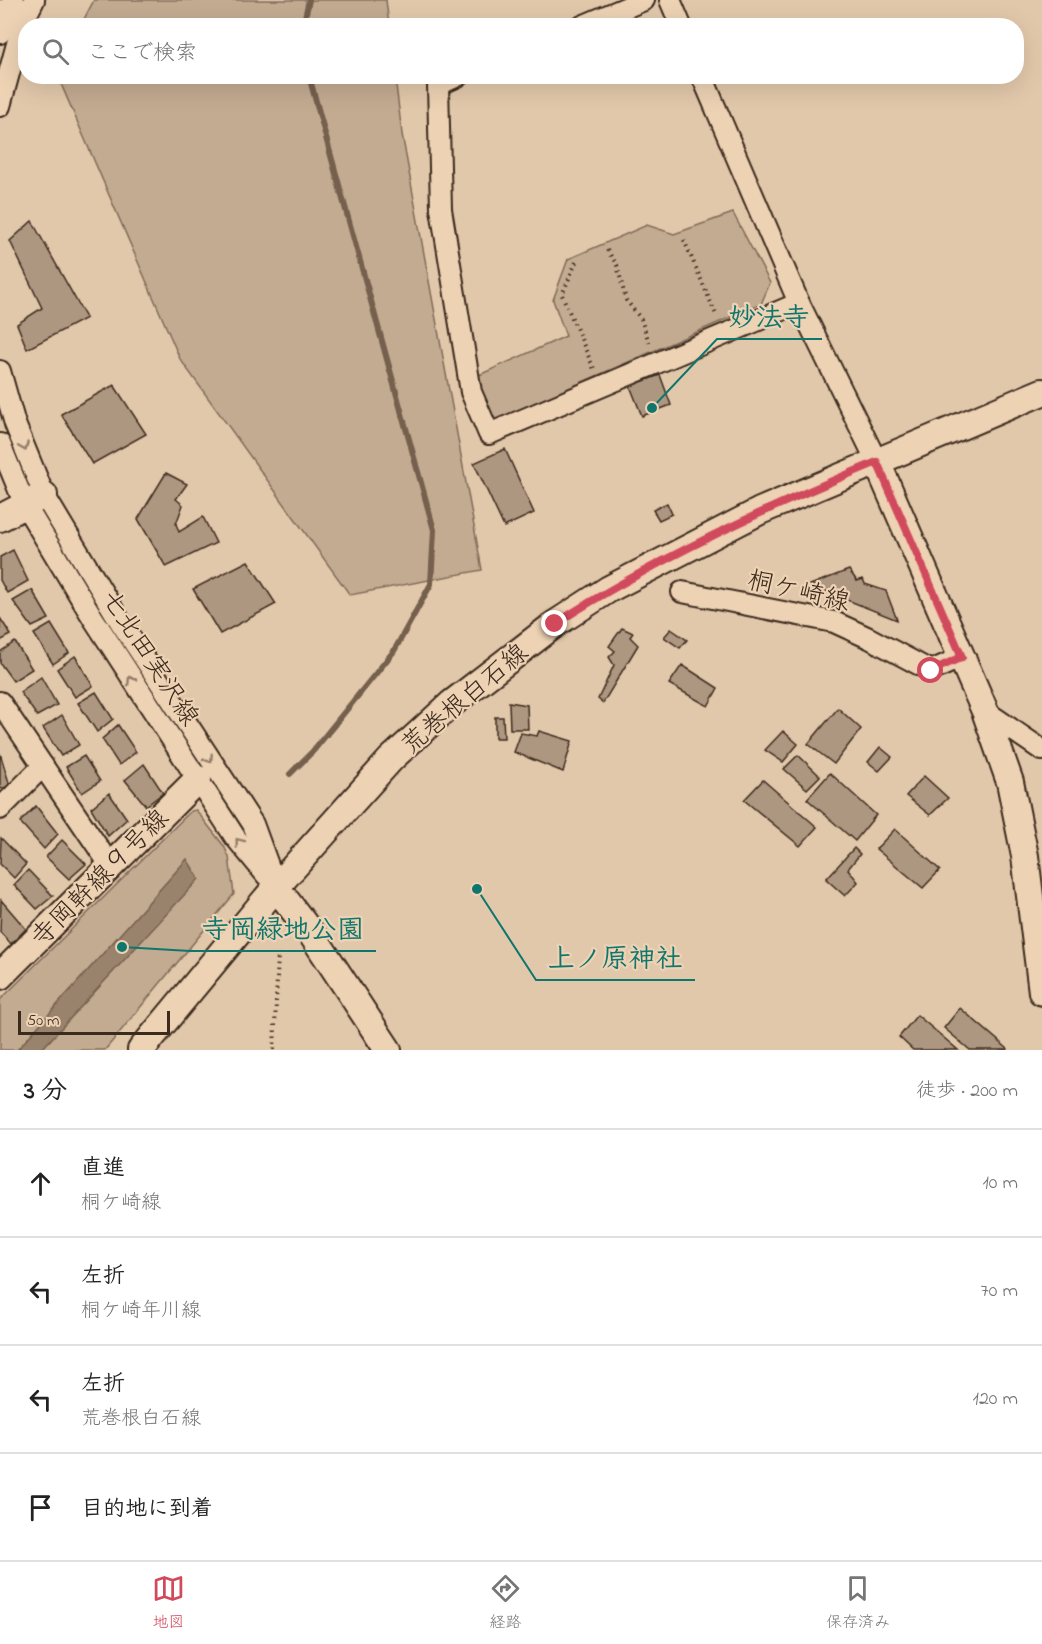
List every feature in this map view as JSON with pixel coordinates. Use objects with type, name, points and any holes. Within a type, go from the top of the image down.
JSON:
[{"type":"street","points":[[601,18],[644,0]]},
{"type":"street","points":[[670,0],[678,18]]},
{"type":"street","points":[[0,106],[12,14]]},
{"type":"street","points":[[440,84],[438,85],[441,209],[471,392],[489,434],[799,303]]},
{"type":"street","points":[[705,84],[799,303],[877,462],[985,711],[1010,782],[1025,856],[1042,993]]},
{"type":"street","points":[[0,371],[35,500],[121,623],[253,824],[276,887],[311,933],[388,1050]]},
{"type":"street","name":"荒巻根白石線","points":[[141,1050],[276,887],[391,759],[451,704],[555,624],[609,589],[760,511],[1042,392]]},
{"type":"street","name":"七北田実沢線","points":[[0,444],[35,500],[137,688],[235,837],[276,887]]},
{"type":"street","points":[[0,518],[35,500]]},
{"type":"street","name":"桐ケ崎線","points":[[682,592],[834,622],[931,671],[962,657]]},
{"type":"street","points":[[0,702],[110,865]]},
{"type":"street","points":[[985,711],[1042,750]]},
{"type":"street","points":[[0,809],[43,766]]},
{"type":"street","name":"寺岡幹線９号線","points":[[0,976],[198,779]]},
{"type":"path","points":[[684,240],[724,334]]},
{"type":"path","points":[[607,249],[617,264],[627,300],[640,319],[659,362]]},
{"type":"path","points":[[576,262],[562,295],[602,386]]},
{"type":"path","points":[[274,1050],[278,954]]},
{"type":"shaded area","points":[[94,0],[386,0],[388,18],[85,18]]},
{"type":"shaded area","points":[[61,84],[396,84],[402,134],[482,570],[350,595],[180,359]]},
{"type":"shaded area","points":[[733,213],[770,283],[761,304],[491,422],[477,376],[566,336],[553,300],[568,259],[647,225],[674,234]]},
{"type":"shaded area","points":[[196,810],[224,846],[229,857],[234,894],[105,1050],[0,1050],[0,1000],[191,811]]},
{"type":"shaded area","points":[[187,859],[199,879],[41,1050],[17,1050]]},
{"type":"building","points":[[32,221],[86,318],[27,349],[17,324],[42,308],[10,241]]},
{"type":"building","points":[[660,375],[671,405],[642,416],[630,386]]},
{"type":"building","points":[[114,385],[146,434],[92,464],[61,414]]},
{"type":"building","points":[[505,449],[534,513],[504,527],[474,463]]},
{"type":"building","points":[[166,473],[187,484],[176,499],[183,505],[176,524],[179,532],[203,517],[216,543],[166,567],[138,519]]},
{"type":"building","points":[[667,503],[672,514],[659,520],[653,510]]},
{"type":"building","points":[[13,550],[28,581],[7,593],[0,580],[0,557]]},
{"type":"building","points":[[248,561],[276,604],[220,634],[193,589]]},
{"type":"building","points":[[849,570],[857,581],[863,579],[865,584],[886,591],[897,620],[810,585]]},
{"type":"building","points":[[32,590],[49,619],[32,627],[13,601]]},
{"type":"building","points":[[0,618],[11,635],[0,641]]},
{"type":"building","points":[[51,624],[69,653],[53,664],[34,634]]},
{"type":"building","points":[[622,628],[633,633],[630,637],[638,645],[603,703],[598,699],[614,665],[609,657],[615,651],[609,646]]},
{"type":"building","points":[[671,629],[687,640],[680,648],[664,637]]},
{"type":"building","points":[[15,642],[32,669],[13,681],[0,663],[0,652]]},
{"type":"building","points":[[75,656],[93,686],[75,697],[57,669]]},
{"type":"building","points":[[682,665],[718,688],[708,706],[669,684]]},
{"type":"building","points":[[41,677],[57,705],[37,716],[20,692]]},
{"type":"building","points":[[96,692],[113,719],[97,732],[78,703]]},
{"type":"building","points":[[509,702],[527,705],[528,729],[510,729]]},
{"type":"building","points":[[838,708],[861,729],[834,764],[808,744]]},
{"type":"building","points":[[62,715],[79,745],[61,756],[43,728]]},
{"type":"building","points":[[495,717],[503,717],[504,738],[495,738]]},
{"type":"building","points":[[118,725],[136,752],[119,765],[102,739]]},
{"type":"building","points":[[539,731],[572,741],[563,772],[514,752],[521,733],[537,736]]},
{"type":"building","points":[[783,731],[798,744],[783,762],[765,750]]},
{"type":"building","points":[[880,747],[892,757],[879,771],[868,762]]},
{"type":"building","points":[[0,753],[10,786],[0,789]]},
{"type":"building","points":[[798,755],[820,776],[807,789],[784,769]]},
{"type":"building","points":[[84,756],[100,781],[82,793],[66,767]]},
{"type":"building","points":[[144,764],[163,793],[146,806],[125,780]]},
{"type":"building","points":[[830,773],[876,815],[855,841],[807,799]]},
{"type":"building","points":[[924,776],[948,798],[930,815],[906,796]]},
{"type":"building","points":[[763,780],[817,827],[800,846],[744,800]]},
{"type":"building","points":[[109,793],[127,819],[108,836],[91,808]]},
{"type":"building","points":[[36,806],[58,834],[44,849],[20,822]]},
{"type":"building","points":[[895,829],[940,870],[923,888],[876,849]]},
{"type":"building","points":[[1,838],[26,864],[14,878],[0,864]]},
{"type":"building","points":[[62,840],[86,864],[69,879],[46,857]]},
{"type":"building","points":[[854,848],[860,854],[848,869],[858,882],[845,896],[826,879]]},
{"type":"building","points":[[28,870],[53,896],[37,909],[14,885]]},
{"type":"building","points":[[1,900],[26,929],[11,944],[0,932]]},
{"type":"building","points":[[960,1008],[1008,1049],[970,1050],[944,1028]]},
{"type":"building","points":[[917,1015],[958,1050],[913,1050],[899,1037]]},
{"type":"waterway","points":[[305,18],[309,0]]},
{"type":"waterway","points":[[290,774],[313,751],[394,651],[431,584],[434,530],[311,84]]},
{"type":"place","name":"妙法寺","points":[[652,408]]},
{"type":"place","name":"上ノ原神社","points":[[477,889]]},
{"type":"place","name":"寺岡緑地公園","points":[[122,947]]},
{"type":"route","points":[[555,624],[609,589],[666,558],[760,511],[877,462],[962,657],[931,671]]}]
